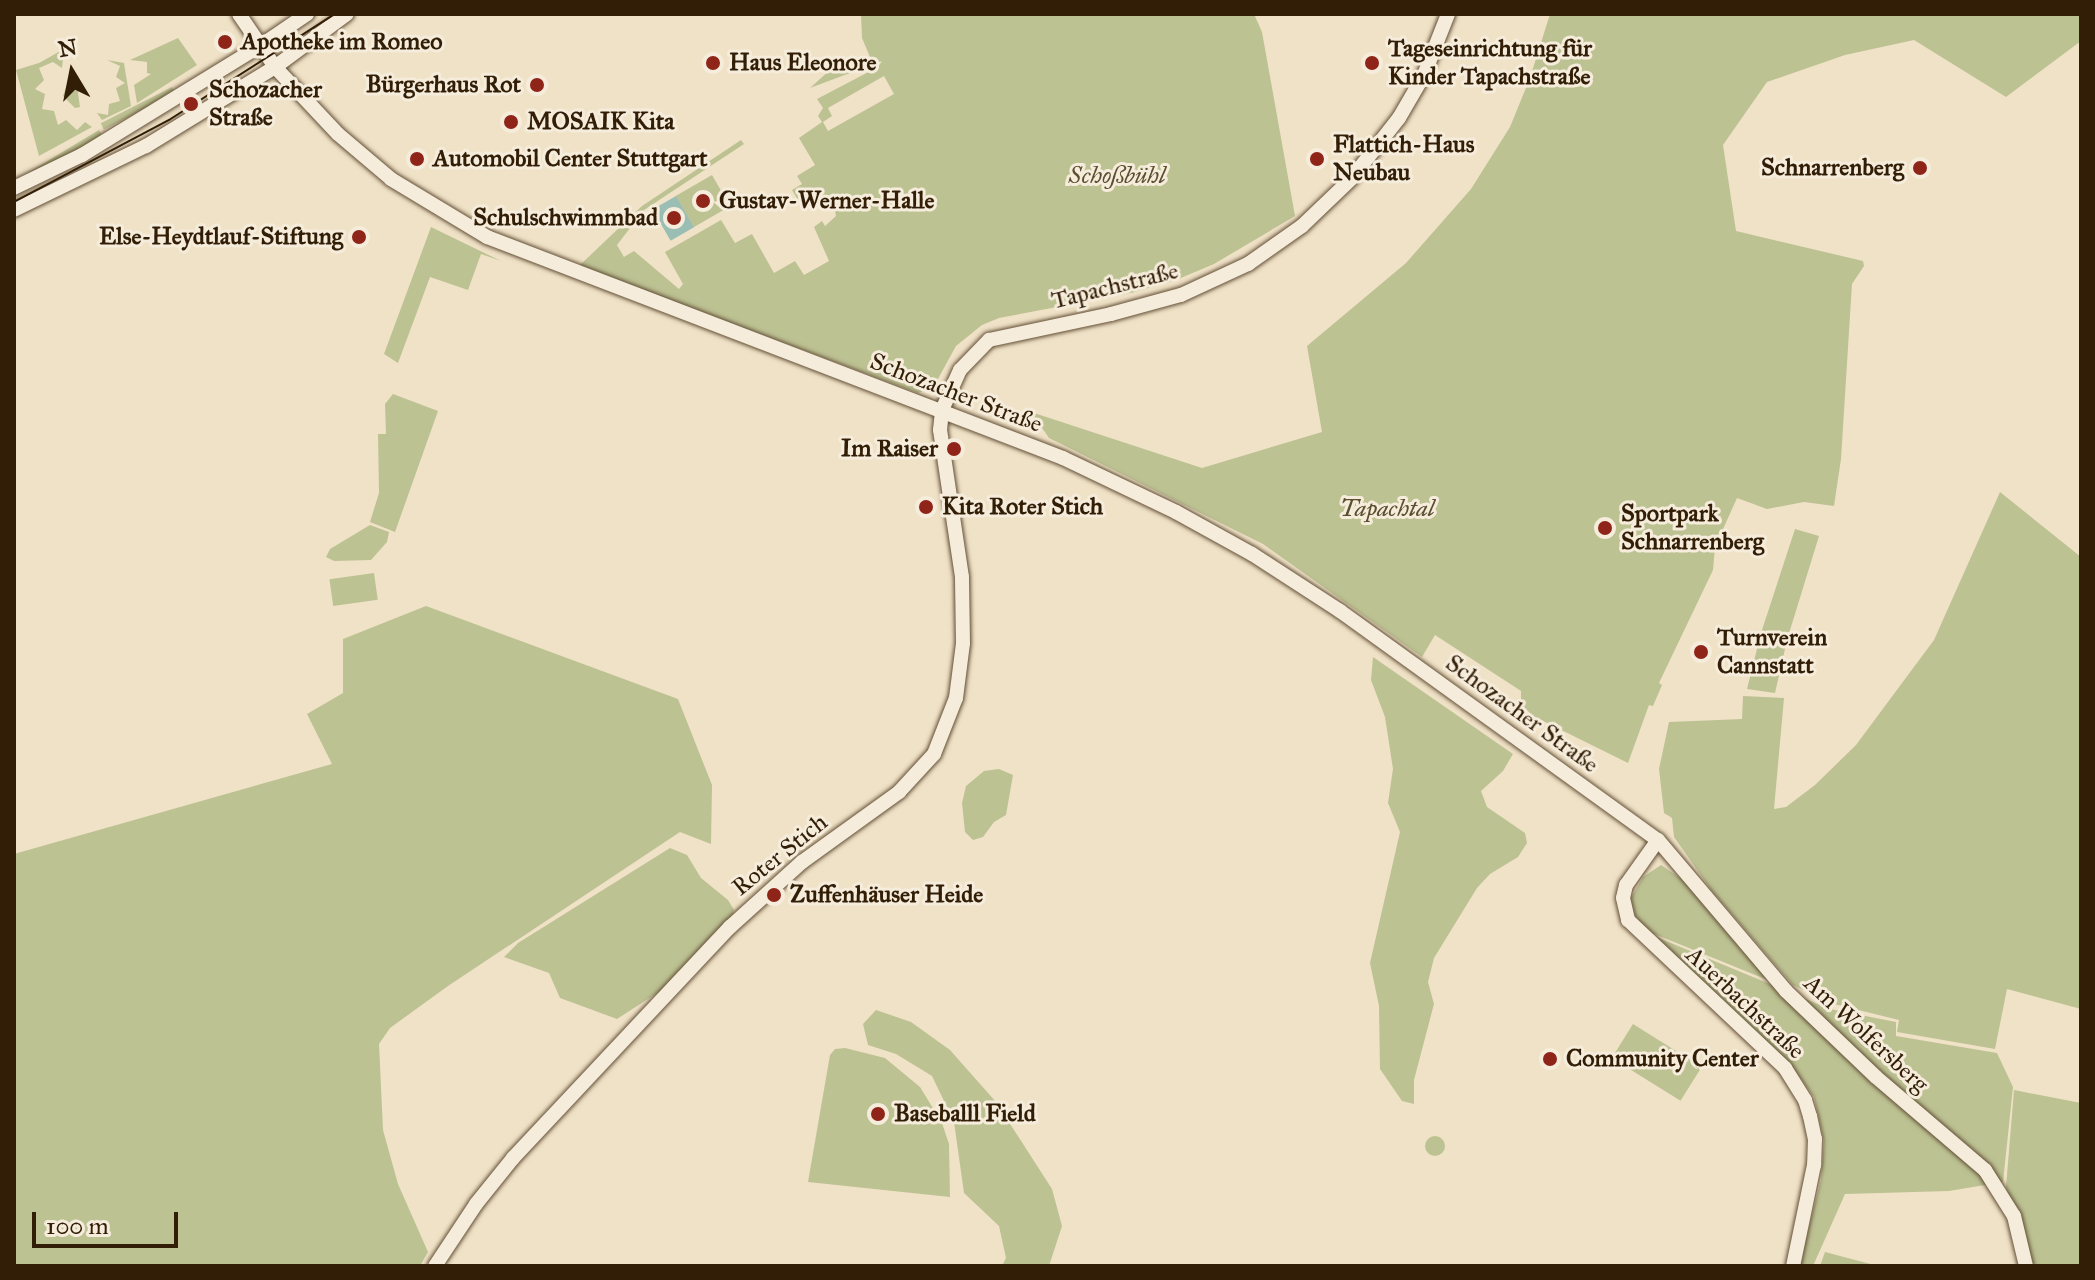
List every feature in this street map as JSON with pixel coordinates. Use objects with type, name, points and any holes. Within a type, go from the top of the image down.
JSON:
[{"type":"main road","name":"Schozacher Straße","points":[[239,14],[275,67],[338,134],[425,202],[487,237],[646,301],[1063,458],[1176,512],[1252,554],[1340,611],[1658,840]]},
{"type":"main road","points":[[14,188],[82,155],[307,14]]},
{"type":"main road","points":[[14,210],[146,146],[275,67],[347,14]]},
{"type":"main road","name":"Tapachstraße","points":[[942,410],[960,370],[989,340],[1126,311],[1181,295],[1248,264],[1302,226],[1351,179],[1399,118],[1424,75],[1448,14]]},
{"type":"main road","name":"Roter Stich","points":[[435,1266],[476,1204],[513,1158],[737,920],[802,862],[899,792],[934,754],[956,698],[963,643],[961,565],[940,430],[942,410]]},
{"type":"main road","name":"Auerbachstraße","points":[[1658,840],[1626,885],[1623,898],[1628,920],[1636,931],[1776,1059],[1805,1100],[1815,1139],[1814,1165],[1793,1266]]},
{"type":"main road","name":"Am Wolfersberg","points":[[1658,840],[1786,991],[1856,1059],[1985,1170],[2014,1216],[2026,1266]]},
{"type":"green space","name":"Schoßbühl","points":[[861,14],[1254,14],[1262,32],[1295,216],[1214,264],[1176,280],[1131,293],[999,318],[982,325],[956,346],[933,388],[918,393],[579,266],[642,206],[741,140],[744,144],[644,210],[617,245],[624,257],[634,251],[679,289],[683,284],[665,252],[721,220],[735,243],[752,234],[774,273],[795,261],[804,275],[829,261],[814,227],[822,221],[825,226],[836,216],[833,201],[819,198],[802,207],[792,190],[802,184],[797,176],[815,165],[799,138],[822,122],[818,116],[823,108],[817,99],[878,67],[882,61],[810,88],[831,69],[870,57],[862,38]],"holes":[[[884,76],[894,94],[828,131],[823,122],[832,116],[828,108]]]},
{"type":"green space","name":"Tapachtal","points":[[1550,14],[2081,14],[2081,41],[2006,97],[1914,40],[1845,55],[1767,82],[1723,145],[1736,231],[1863,261],[1864,266],[1852,284],[1841,459],[1834,506],[1804,502],[1767,509],[1737,498],[1715,547],[1713,570],[1659,683],[1662,685],[1653,706],[1649,705],[1628,763],[1533,716],[1521,704],[1521,691],[1435,635],[1422,657],[1263,544],[1049,438],[1031,412],[1202,468],[1322,432],[1307,346],[1406,263],[1471,189],[1510,127],[1530,78]]},
{"type":"green space","points":[[178,38],[197,65],[137,103],[134,85],[151,74],[147,73],[147,62],[130,60]]},
{"type":"green space","points":[[64,49],[62,68],[53,62],[39,68],[44,80],[35,89],[45,94],[42,109],[54,111],[58,125],[66,120],[77,130],[85,122],[92,127],[39,156],[16,70],[39,63]]},
{"type":"green space","points":[[107,60],[124,63],[131,106],[102,120],[97,113],[108,115],[109,104],[120,101],[116,88],[125,83],[116,77],[120,66]]},
{"type":"green space","points":[[77,75],[81,84],[78,93],[80,107],[75,108],[63,96],[68,82]]},
{"type":"green space","points":[[172,87],[175,93],[104,130],[101,123]]},
{"type":"green space","points":[[99,130],[102,135],[20,185],[17,179]]},
{"type":"green space","name":"Gustav-Werner-Halle","points":[[712,175],[730,206],[694,227],[676,196]]},
{"type":"green space","points":[[431,227],[501,261],[481,254],[468,290],[430,277],[398,363],[384,354]]},
{"type":"green space","points":[[393,394],[438,411],[395,532],[370,522],[379,493],[378,434],[386,434],[385,404]]},
{"type":"green space","points":[[2000,492],[2081,557],[2081,1009],[2007,989],[1995,1049],[1897,1032],[1899,1020],[1830,1003],[1793,985],[1712,891],[1674,837],[1672,818],[1664,813],[1659,769],[1669,722],[1742,719],[1743,696],[1784,698],[1774,809],[1786,807],[1815,785],[1856,745],[1934,640]]},
{"type":"green space","points":[[370,525],[389,532],[387,542],[371,560],[334,561],[326,557],[330,549]]},
{"type":"green space","points":[[1795,529],[1819,536],[1787,640],[1775,693],[1747,689],[1761,633]]},
{"type":"green space","points":[[374,573],[378,600],[333,606],[329,579]]},
{"type":"green space","points":[[426,606],[678,699],[712,785],[711,844],[680,832],[390,1028],[379,1044],[383,1130],[398,1184],[428,1252],[420,1266],[14,1266],[14,854],[332,764],[307,714],[343,693],[343,639]]},
{"type":"green space","points":[[1373,657],[1513,754],[1503,771],[1481,791],[1487,807],[1525,833],[1527,843],[1518,857],[1490,874],[1477,888],[1434,958],[1428,982],[1434,1004],[1414,1080],[1414,1104],[1402,1101],[1380,1069],[1379,1006],[1370,963],[1400,832],[1388,803],[1393,769],[1385,717],[1371,680]]},
{"type":"green space","points":[[999,769],[1013,775],[1006,815],[994,822],[983,837],[973,840],[965,832],[962,803],[966,786],[984,771]]},
{"type":"green space","points":[[670,848],[687,855],[701,878],[728,900],[734,910],[732,918],[668,986],[617,1019],[560,998],[549,973],[504,957],[518,943]]},
{"type":"green space","points":[[1661,865],[1683,880],[1770,981],[1647,931],[1633,912],[1631,898],[1643,877]]},
{"type":"green space","points":[[1647,933],[1830,1009],[1896,1022],[1896,1036],[1997,1053],[2013,1087],[2003,1182],[1949,1191],[1845,1194],[1813,1266],[1799,1266],[1821,1180],[1824,1141],[1814,1097],[1791,1065]]},
{"type":"green space","points":[[876,1010],[911,1022],[950,1050],[996,1102],[1052,1189],[1062,1226],[1049,1266],[1002,1266],[1006,1258],[999,1226],[964,1193],[954,1122],[932,1076],[896,1054],[868,1045],[863,1024]]},
{"type":"green space","points":[[1633,1024],[1702,1067],[1680,1101],[1612,1058]]},
{"type":"green space","name":"Baseballl Field","points":[[845,1048],[885,1058],[920,1087],[942,1123],[949,1144],[950,1197],[808,1182],[830,1055],[835,1049]]},
{"type":"green space","points":[[2014,1090],[2081,1103],[2081,1266],[2031,1266],[2006,1187]]},
{"type":"green space","points":[[1435,1136],[1442,1139],[1445,1146],[1442,1153],[1435,1156],[1428,1153],[1425,1146],[1428,1139]]},
{"type":"green space","points":[[1825,1252],[1878,1266],[1820,1266]]},
{"type":"water","name":"Schulschwimmbad","points":[[676,196],[694,227],[671,241],[653,210]]},
{"type":"tram line","points":[[14,202],[169,120],[335,14]]},
{"type":"place","name":"Apotheke im Romeo","points":[[225,42]]},
{"type":"place","name":"Haus Eleonore","points":[[713,63]]},
{"type":"place","name":"Tageseinrichtung für Kinder Tapachstraße","points":[[1372,63]]},
{"type":"place","name":"Bürgerhaus Rot","points":[[537,85]]},
{"type":"place","name":"Schozacher Straße","points":[[191,104]]},
{"type":"place","name":"MOSAIK Kita","points":[[511,122]]},
{"type":"place","name":"Automobil Center Stuttgart","points":[[417,159]]},
{"type":"place","name":"Flattich-Haus Neubau","points":[[1317,159]]},
{"type":"place","name":"Schnarrenberg","points":[[1920,168]]},
{"type":"place","name":"Gustav-Werner-Halle","points":[[703,201]]},
{"type":"place","name":"Schulschwimmbad","points":[[674,218]]},
{"type":"place","name":"Else-Heydtlauf-Stiftung","points":[[359,237]]},
{"type":"place","name":"Im Raiser","points":[[954,449]]},
{"type":"place","name":"Kita Roter Stich","points":[[926,507]]},
{"type":"place","name":"Sportpark Schnarrenberg","points":[[1605,528]]},
{"type":"place","name":"Turnverein Cannstatt","points":[[1701,652]]},
{"type":"place","name":"Zuffenhäuser Heide","points":[[774,895]]},
{"type":"place","name":"Community Center","points":[[1550,1059]]},
{"type":"place","name":"Baseballl Field","points":[[878,1114]]}]
